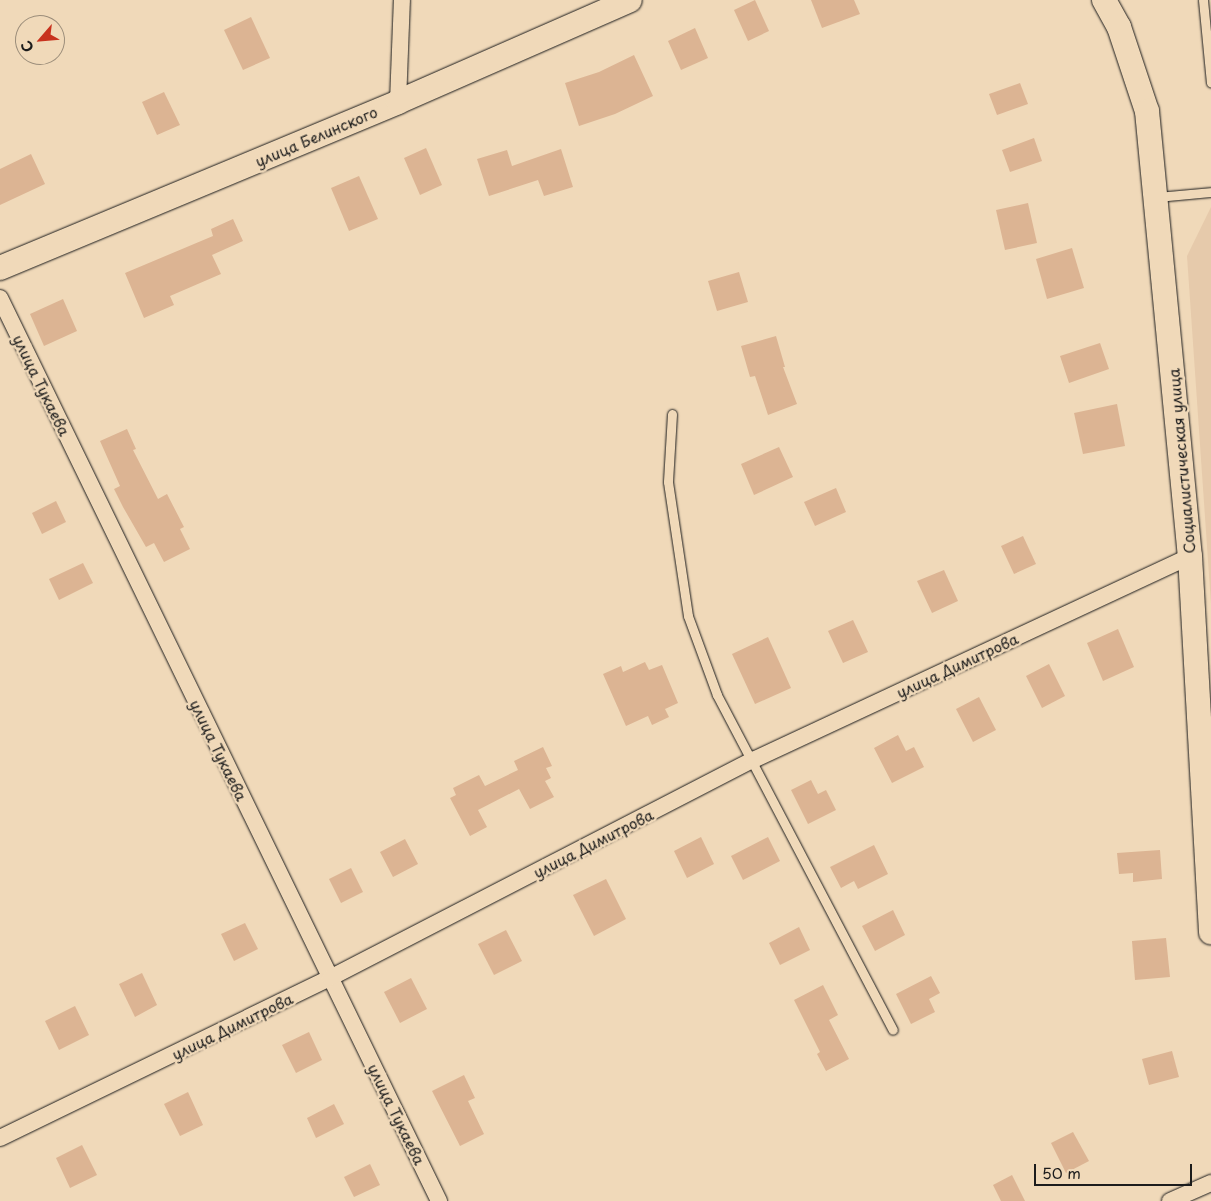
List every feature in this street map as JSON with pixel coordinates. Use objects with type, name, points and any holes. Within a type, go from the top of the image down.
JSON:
[{"type":"street","points":[[398,102],[402,0]]},
{"type":"street","name":"улица Белинского","points":[[0,268],[398,102],[630,0]]},
{"type":"street","name":"Социалистическая улица","points":[[1104,0],[1119,27],[1147,111],[1190,556],[1211,932]]},
{"type":"street","name":"улица Тукаева","points":[[0,298],[439,1201]]},
{"type":"street","name":"улица Димитрова","points":[[0,1138],[330,978],[753,760],[1190,556]]},
{"type":"street","points":[[1170,1201],[1211,1183]]},
{"type":"lane","points":[[1203,0],[1211,83]]},
{"type":"lane","points":[[1155,198],[1211,192]]},
{"type":"lane","points":[[672,414],[668,482],[688,616],[717,695],[753,760],[893,1030]]},
{"type":"shaded area","points":[[1211,207],[1211,604],[1187,256]]},
{"type":"building","points":[[755,0],[769,31],[748,41],[734,10]]},
{"type":"building","points":[[811,0],[854,0],[860,14],[822,28]]},
{"type":"building","points":[[251,17],[270,58],[243,70],[224,30]]},
{"type":"building","points":[[695,28],[708,58],[681,70],[668,41]]},
{"type":"building","points":[[634,55],[653,96],[615,114],[579,126],[565,83],[599,72]]},
{"type":"building","points":[[1020,83],[1028,104],[997,115],[989,94]]},
{"type":"building","points":[[164,92],[180,125],[157,135],[142,102]]},
{"type":"building","points":[[1034,138],[1042,161],[1010,172],[1002,150]]},
{"type":"building","points":[[426,148],[442,185],[420,195],[404,158]]},
{"type":"building","points":[[561,149],[573,187],[544,196],[538,180],[489,196],[477,159],[507,150],[512,166]]},
{"type":"building","points":[[31,154],[45,184],[0,205],[0,169]]},
{"type":"building","points":[[359,176],[378,219],[349,231],[331,188]]},
{"type":"building","points":[[1028,203],[1037,243],[1005,250],[996,210]]},
{"type":"building","points":[[233,219],[243,241],[212,255],[221,274],[170,296],[174,305],[144,318],[125,273],[213,236],[211,229]]},
{"type":"building","points":[[1072,248],[1084,288],[1047,299],[1036,259]]},
{"type":"building","points":[[739,272],[748,302],[717,311],[708,281]]},
{"type":"building","points":[[63,299],[77,331],[44,346],[30,314]]},
{"type":"building","points":[[776,336],[785,367],[783,367],[797,404],[768,415],[755,376],[750,377],[741,346]]},
{"type":"building","points":[[1100,343],[1109,369],[1069,383],[1060,356]]},
{"type":"building","points":[[1117,404],[1125,446],[1083,454],[1074,413]]},
{"type":"building","points":[[127,429],[136,449],[133,450],[158,499],[167,494],[184,527],[180,529],[190,549],[164,562],[154,543],[146,547],[123,507],[114,489],[120,486],[100,441]]},
{"type":"building","points":[[779,447],[793,477],[754,495],[741,464]]},
{"type":"building","points":[[836,488],[846,512],[815,526],[804,502]]},
{"type":"building","points":[[56,501],[66,522],[42,534],[32,513]]},
{"type":"building","points":[[1023,536],[1036,564],[1014,574],[1001,546]]},
{"type":"building","points":[[83,563],[93,583],[59,600],[49,579]]},
{"type":"building","points":[[944,570],[958,601],[932,613],[917,581]]},
{"type":"building","points":[[853,620],[868,652],[843,663],[828,631]]},
{"type":"building","points":[[1118,629],[1134,667],[1103,681],[1087,643]]},
{"type":"building","points":[[768,637],[791,688],[755,704],[732,654]]},
{"type":"building","points":[[645,662],[649,670],[662,665],[678,703],[665,709],[669,717],[652,725],[648,716],[626,726],[603,674],[621,666],[623,672]]},
{"type":"building","points":[[1049,664],[1065,696],[1042,708],[1026,676]]},
{"type":"building","points":[[979,697],[996,730],[973,742],[956,709]]},
{"type":"building","points":[[898,735],[906,751],[914,747],[924,767],[892,783],[874,748]]},
{"type":"building","points":[[543,747],[552,766],[546,768],[551,778],[545,781],[554,797],[530,809],[519,789],[478,810],[487,827],[470,836],[450,798],[456,795],[453,788],[479,775],[485,786],[518,770],[514,761]]},
{"type":"building","points":[[811,780],[818,794],[826,790],[836,810],[808,824],[791,790]]},
{"type":"building","points":[[701,837],[714,864],[687,878],[674,851]]},
{"type":"building","points":[[768,837],[780,861],[743,880],[731,856]]},
{"type":"building","points":[[405,839],[418,864],[393,877],[380,852]]},
{"type":"building","points":[[874,845],[888,874],[858,889],[854,881],[841,888],[830,867]]},
{"type":"building","points":[[1160,850],[1162,879],[1133,882],[1133,873],[1119,874],[1117,853]]},
{"type":"building","points":[[351,868],[363,892],[341,903],[329,879]]},
{"type":"building","points":[[606,879],[626,919],[594,936],[573,895]]},
{"type":"building","points":[[893,910],[905,935],[875,951],[862,926]]},
{"type":"building","points":[[245,923],[258,949],[234,961],[221,934]]},
{"type":"building","points":[[799,927],[810,950],[780,965],[769,943]]},
{"type":"building","points":[[506,930],[522,961],[494,975],[478,944]]},
{"type":"building","points":[[1166,938],[1170,977],[1135,980],[1132,941]]},
{"type":"building","points":[[142,973],[157,1005],[135,1017],[119,984]]},
{"type":"building","points":[[931,976],[940,993],[929,999],[935,1012],[911,1024],[896,994]]},
{"type":"building","points":[[411,978],[427,1009],[400,1023],[384,992]]},
{"type":"building","points":[[823,985],[838,1015],[829,1020],[849,1059],[826,1071],[817,1054],[820,1052],[794,1000]]},
{"type":"building","points":[[75,1006],[89,1035],[59,1050],[45,1021]]},
{"type":"building","points":[[309,1032],[322,1060],[296,1073],[282,1045]]},
{"type":"building","points":[[1172,1051],[1179,1077],[1149,1085],[1142,1059]]},
{"type":"building","points":[[464,1075],[475,1098],[468,1101],[484,1134],[460,1146],[432,1091]]},
{"type":"building","points":[[188,1092],[203,1125],[180,1136],[164,1104]]},
{"type":"building","points":[[334,1104],[344,1124],[316,1138],[307,1118]]},
{"type":"building","points":[[1073,1132],[1089,1161],[1066,1173],[1051,1143]]},
{"type":"building","points":[[82,1145],[97,1175],[70,1188],[56,1158]]},
{"type":"building","points":[[370,1164],[380,1185],[354,1197],[344,1177]]},
{"type":"building","points":[[1012,1175],[1025,1201],[1001,1201],[993,1185]]}]
